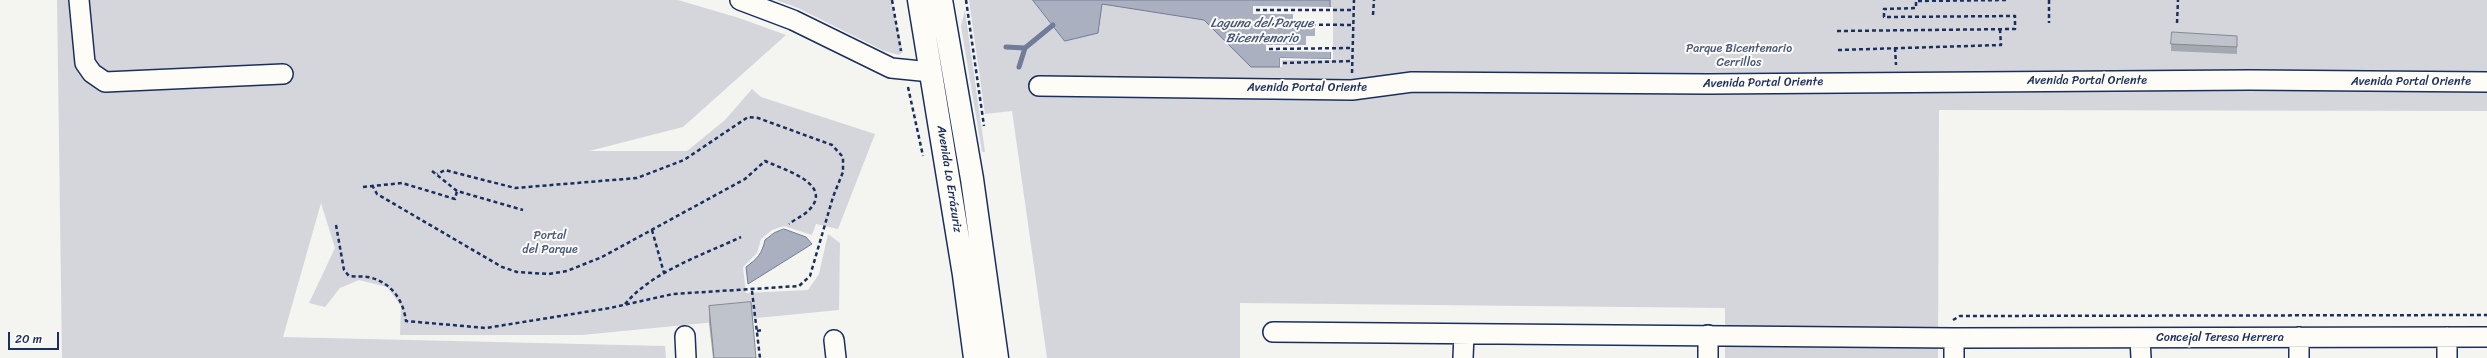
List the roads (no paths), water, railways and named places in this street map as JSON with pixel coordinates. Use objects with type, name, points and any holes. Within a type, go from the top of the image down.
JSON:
[{"type":"main road","name":"Avenida Lo Errázuriz","points":[[919,0],[975,358]]},
{"type":"main road","name":"Avenida Lo Errázuriz","points":[[941,0],[972,179],[997,358]]},
{"type":"street","points":[[79,0],[85,63],[92,73],[105,82],[282,74]]},
{"type":"street","points":[[740,0],[828,36],[878,63],[905,70],[931,72]]},
{"type":"street","name":"Avenida Portal Oriente","points":[[1039,86],[1352,90],[1412,82],[1708,84],[2234,80],[2487,82]]},
{"type":"street","name":"Concejal Teresa Herrera","points":[[1273,332],[1954,338],[2487,337]]},
{"type":"street","points":[[1464,334],[1464,358]]},
{"type":"street","points":[[1708,335],[1708,358]]},
{"type":"street","points":[[685,336],[686,358]]},
{"type":"street","points":[[2299,337],[2299,358]]},
{"type":"street","points":[[2446,337],[2447,358]]},
{"type":"street","points":[[1954,338],[1954,358]]},
{"type":"street","points":[[2140,338],[2141,358]]},
{"type":"water","name":"Laguna del Parque Bicentenario","points":[[1033,0],[1330,0],[1331,59],[1280,58],[1280,67],[1251,67],[1204,20],[1102,4],[1098,33],[1065,41]]},
{"type":"water","points":[[784,229],[806,237],[812,244],[748,284],[746,267],[758,256],[765,240],[774,233]]},
{"type":"waterway","points":[[1019,67],[1025,48],[1053,25]]},
{"type":"waterway","points":[[1006,47],[1025,48]]},
{"type":"park label","name":"Parque Bicentenario Cerrillos","points":[[1739,56]]},
{"type":"park label","name":"Portal del Parque","points":[[550,243]]}]
